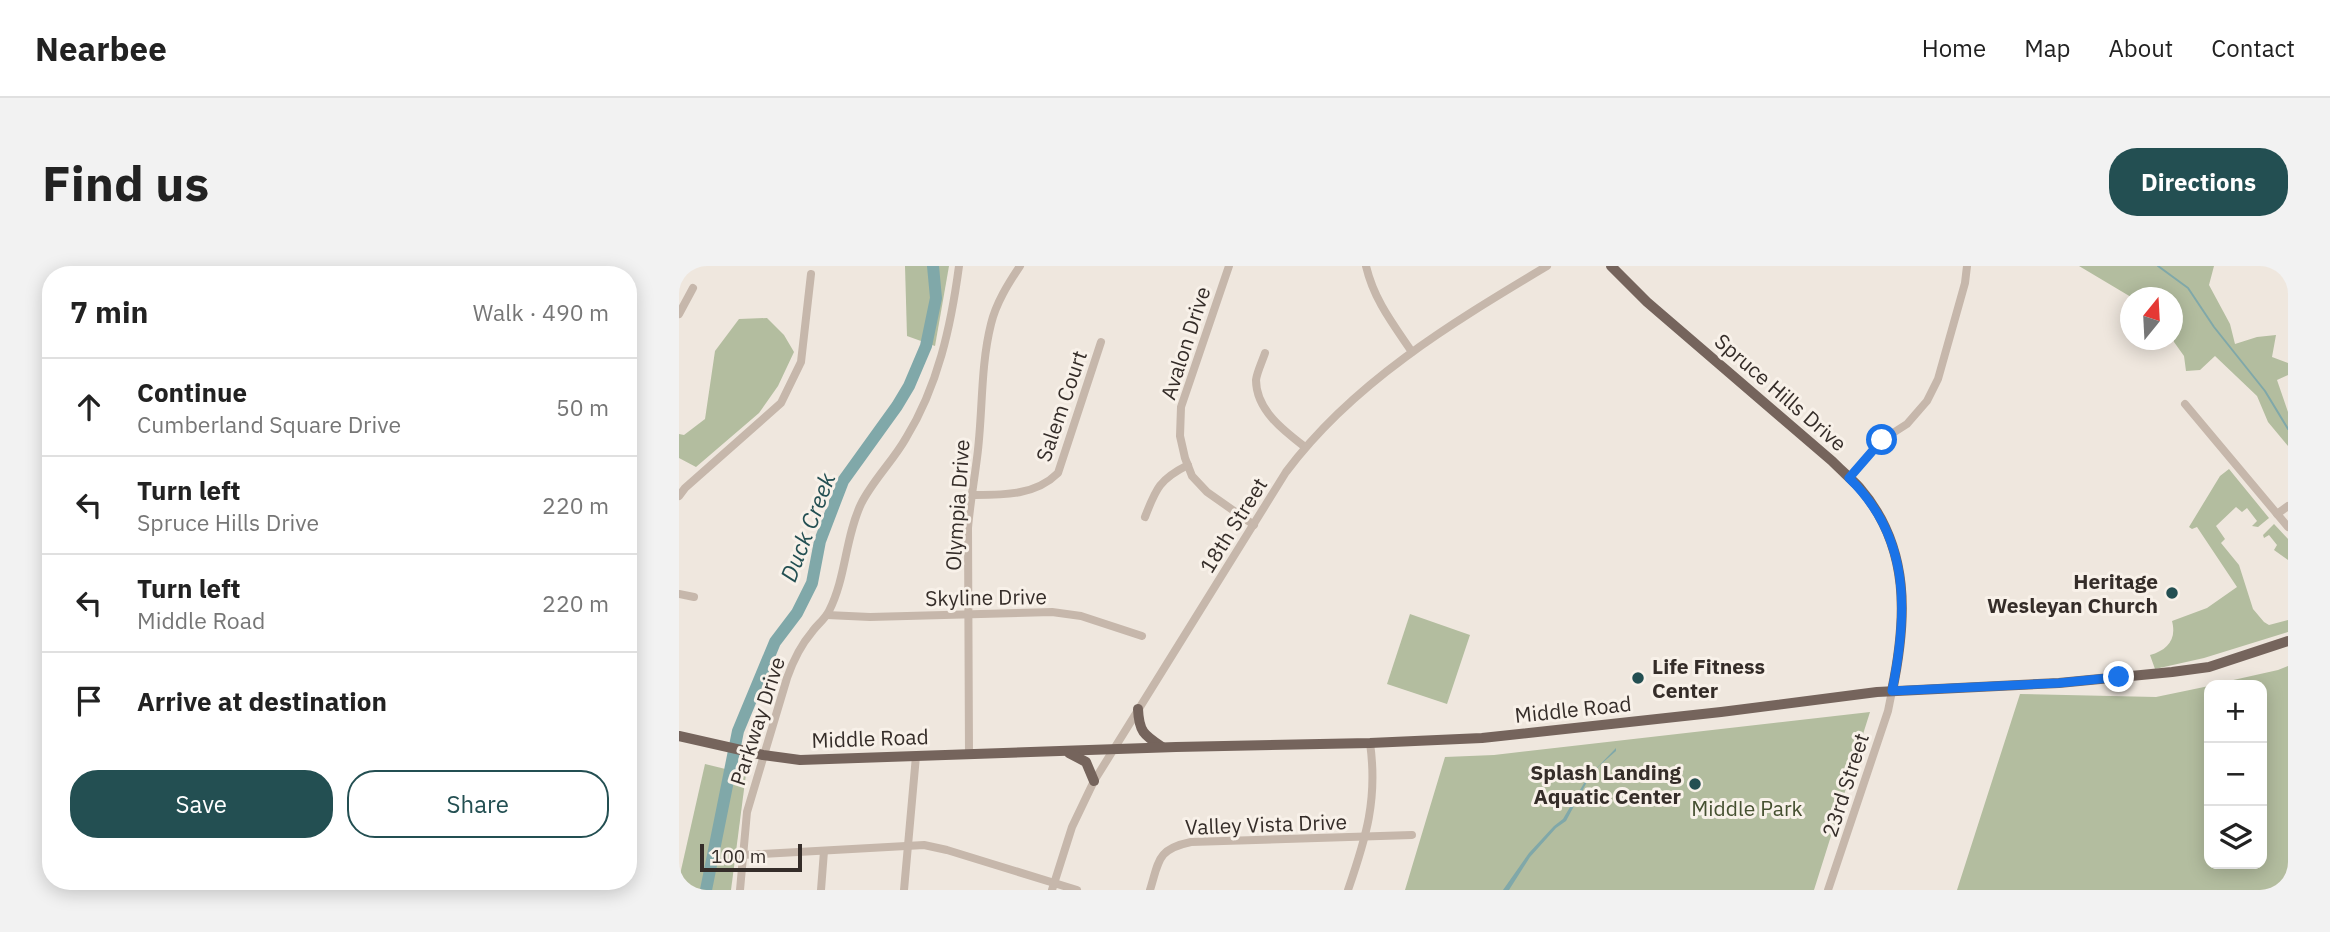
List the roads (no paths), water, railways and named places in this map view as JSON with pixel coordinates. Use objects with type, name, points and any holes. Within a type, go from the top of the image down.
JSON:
[{"type":"main road","name":"Spruce Hills Drive","points":[[1611,266],[1647,302],[1733,374],[1864,494],[1887,530],[1900,570],[1903,607],[1892,691]]},
{"type":"main road","name":"Middle Road","points":[[679,736],[758,754],[800,760],[1482,738],[1892,691],[2059,683],[2172,672],[2209,667],[2288,641]]},
{"type":"main road","points":[[1138,709],[1141,729],[1162,747]]},
{"type":"main road","points":[[1065,751],[1086,762],[1094,781]]},
{"type":"street","name":"Parkway Drive","points":[[740,890],[747,812],[758,754],[795,657],[827,615],[837,594],[851,529],[862,502],[919,416],[947,342],[959,266]]},
{"type":"street","name":"Olympia Drive","points":[[969,755],[968,528],[977,458],[984,365],[991,323],[999,302],[1020,266]]},
{"type":"street","name":"Avalon Drive","points":[[1229,266],[1181,407],[1180,436],[1192,476],[1207,492],[1254,525]]},
{"type":"street","points":[[1366,266],[1370,285],[1381,308],[1412,352]]},
{"type":"street","name":"18th Street","points":[[1053,887],[1072,827],[1094,781],[1286,472],[1305,447],[1343,407],[1412,352],[1547,266]]},
{"type":"street","points":[[1849,478],[1882,440],[1907,424],[1933,390],[1965,283],[1967,266]]},
{"type":"street","points":[[679,496],[781,403],[801,362],[811,275]]},
{"type":"street","points":[[679,314],[693,288]]},
{"type":"street","name":"Salem Court","points":[[971,495],[1022,493],[1050,481],[1058,473],[1101,342]]},
{"type":"street","points":[[1265,354],[1256,379],[1258,392],[1278,426],[1305,447]]},
{"type":"street","points":[[2185,404],[2288,527]]},
{"type":"street","points":[[1145,517],[1164,478],[1188,465]]},
{"type":"street","points":[[2277,514],[2288,506]]},
{"type":"street","points":[[679,594],[694,597]]},
{"type":"street","name":"Skyline Drive","points":[[827,615],[870,617],[1052,612],[1081,616],[1142,636]]},
{"type":"street","name":"23rd Street","points":[[1828,890],[1888,711],[1892,691]]},
{"type":"street","points":[[1348,890],[1366,838],[1372,803],[1370,743]]},
{"type":"street","points":[[904,890],[916,756]]},
{"type":"street","name":"Valley Vista Drive","points":[[1150,890],[1160,859],[1175,845],[1191,842],[1412,835]]},
{"type":"street","points":[[742,855],[924,845],[947,850],[1053,887],[1077,890]]},
{"type":"street","points":[[821,890],[824,851]]},
{"type":"water","points":[[1616,748],[1588,780],[1566,821],[1556,828],[1530,857],[1509,890],[1503,890],[1529,853],[1563,819],[1587,778]]},
{"type":"waterway","name":"Duck Creek","points":[[706,890],[738,731],[775,642],[797,613],[812,583],[820,541],[843,481],[897,406],[909,386],[926,346],[936,298],[933,266]]},
{"type":"waterway","points":[[2158,266],[2188,288],[2214,327],[2265,391],[2288,429]]},
{"type":"place","name":"Heritage Wesleyan Church","points":[[2172,593]]},
{"type":"place","name":"Life Fitness Center","points":[[1638,678]]},
{"type":"place","name":"Splash Landing Aquatic Center","points":[[1695,784]]},
{"type":"park label","name":"Middle Park","points":[[1747,808]]}]
